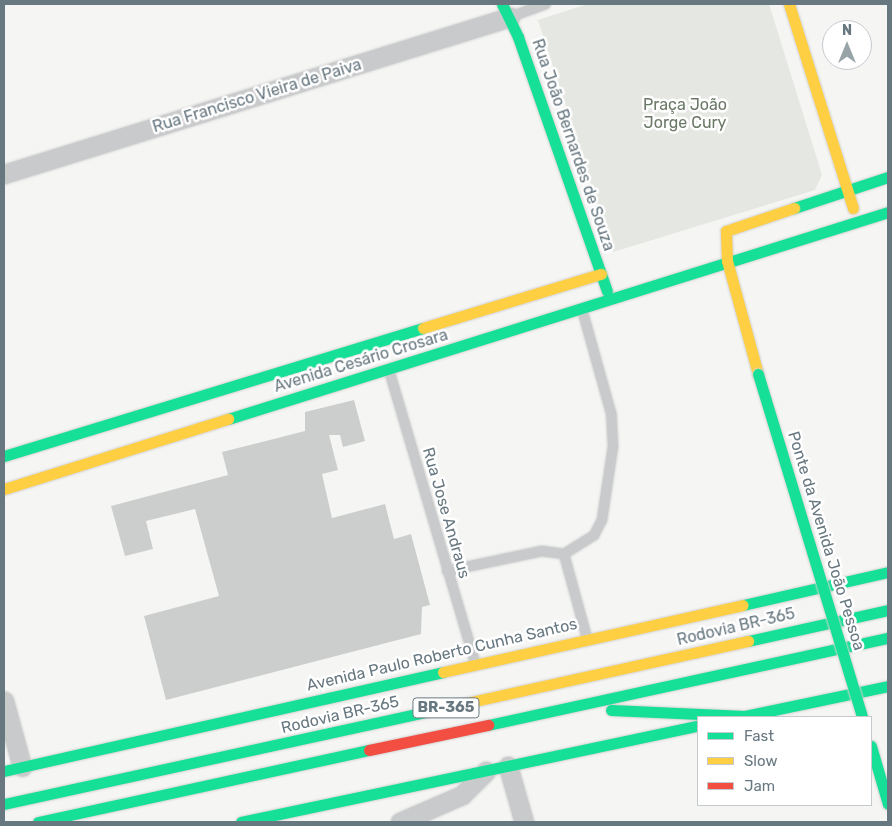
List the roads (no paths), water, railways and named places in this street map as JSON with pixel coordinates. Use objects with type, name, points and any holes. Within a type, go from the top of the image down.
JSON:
[{"type":"main road","points":[[789,4],[857,221]]},
{"type":"main road","name":"Rua João Bernardes de Souza","points":[[506,11],[610,298]]},
{"type":"main road","points":[[727,261],[724,235],[732,227],[888,177]]},
{"type":"main road","name":"Avenida Cesário Crosara","points":[[4,489],[888,212]]},
{"type":"main road","name":"Ponte da Avenida João Pessoa","points":[[727,261],[758,374],[862,716]]},
{"type":"main road","name":"Avenida Cesário Crosara","points":[[4,456],[601,274]]},
{"type":"main road","points":[[102,426],[110,456]]},
{"type":"main road","name":"Avenida Paulo Roberto Cunha Santos","points":[[13,769],[884,573]]},
{"type":"main road","name":"Rodovia BR-365","points":[[4,804],[888,610]]},
{"type":"main road","name":"BR-365","points":[[38,822],[888,638]]},
{"type":"main road","points":[[748,716],[888,686]]},
{"type":"main road","points":[[544,712],[629,709],[729,716]]},
{"type":"main road","points":[[241,822],[697,726]]},
{"type":"main road","points":[[872,749],[888,804]]},
{"type":"street","name":"Rua Francisco Vieira de Paiva","points":[[4,174],[506,11]]},
{"type":"street","points":[[4,701],[13,769]]},
{"type":"street","points":[[508,766],[524,822]]},
{"type":"street","points":[[400,822],[462,795],[488,769]]},
{"type":"lane","points":[[506,11],[546,4]]},
{"type":"lane","points":[[448,571],[542,551],[564,554],[594,535],[602,520],[613,446],[611,413],[581,308]]},
{"type":"lane","name":"Rua Jose Andraus","points":[[388,370],[475,664]]},
{"type":"lane","points":[[564,554],[587,639]]},
{"type":"lane","points":[[884,573],[888,562]]},
{"type":"park label","name":"Praça João Jorge Cury","points":[[685,114]]}]
